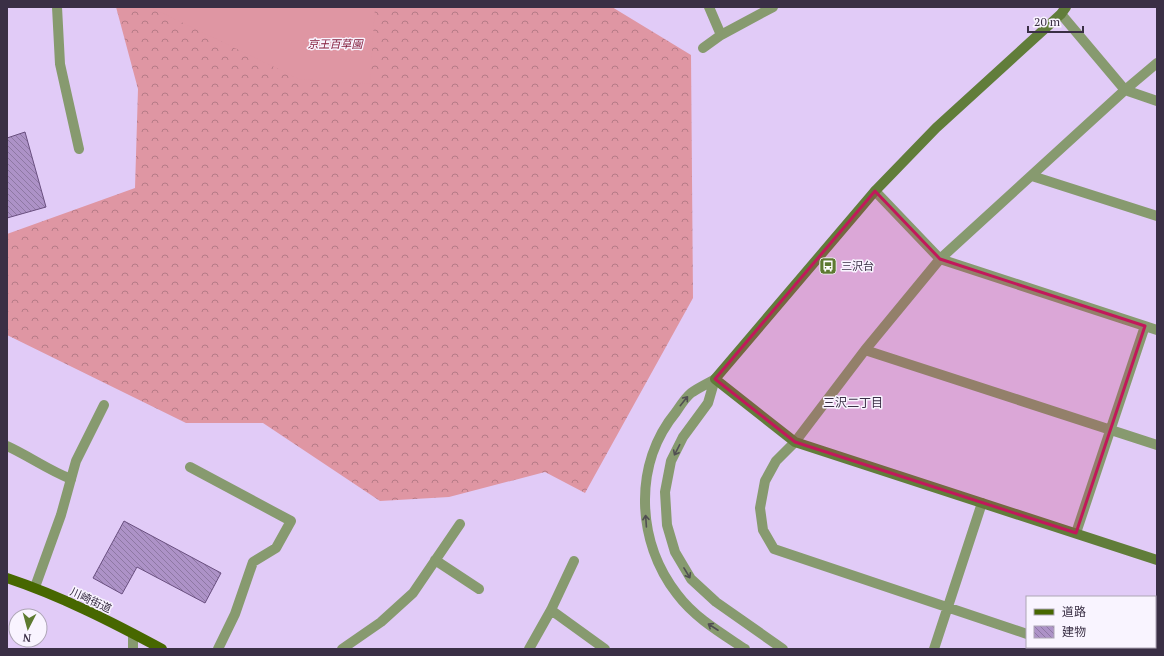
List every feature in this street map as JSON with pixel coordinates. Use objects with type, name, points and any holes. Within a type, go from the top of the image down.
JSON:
[{"type":"main road","name":"川崎街道","points":[[7,578],[35,587],[88,611],[162,649]]},
{"type":"street","points":[[57,7],[60,64],[79,149]]},
{"type":"street","points":[[709,7],[721,35]]},
{"type":"street","points":[[703,48],[721,35],[773,7]]},
{"type":"street","points":[[745,649],[704,622],[677,594],[655,557],[646,526],[644,488],[652,453],[665,425],[690,393],[714,379],[875,191],[936,128],[1063,11],[1125,90],[1157,101]]},
{"type":"street","points":[[1026,634],[774,550],[764,530],[760,508],[765,481],[776,461],[795,442],[865,350],[940,259],[1125,90],[1157,63]]},
{"type":"street","points":[[1032,176],[1157,216]]},
{"type":"street","points":[[875,191],[940,259],[1157,330]]},
{"type":"street","points":[[1076,533],[1145,326]]},
{"type":"street","points":[[865,350],[1157,445]]},
{"type":"street","points":[[714,379],[795,442],[1157,560]]},
{"type":"street","points":[[714,379],[708,404],[683,437],[671,461],[665,492],[667,525],[675,552],[691,579],[716,602],[783,649]]},
{"type":"street","points":[[35,587],[61,515],[76,461],[104,405]]},
{"type":"street","points":[[7,446],[24,453],[55,473],[71,479]]},
{"type":"street","points":[[190,467],[291,521],[276,548],[253,562],[235,614],[218,649]]},
{"type":"street","points":[[934,649],[982,503]]},
{"type":"street","points":[[342,649],[381,622],[413,593],[460,524]]},
{"type":"street","points":[[435,560],[479,589]]},
{"type":"street","points":[[529,649],[551,610],[574,561]]},
{"type":"street","points":[[551,610],[605,649]]},
{"type":"street","points":[[133,634],[133,649]]},
{"type":"highlighted area","points":[[875,191],[940,259],[1145,326],[1076,533],[795,442],[715,379]]},
{"type":"green space","points":[[116,7],[612,7],[691,55],[693,298],[585,493],[545,472],[449,497],[380,501],[263,423],[186,423],[7,335],[7,234],[135,188],[138,89]]},
{"type":"green space","name":"京王百草園","points":[[150,7],[375,7],[370,84],[299,79]]},
{"type":"building","points":[[25,132],[46,207],[7,218],[7,138]]},
{"type":"building","points":[[124,521],[221,573],[205,603],[137,567],[122,594],[93,578]]},
{"type":"place","name":"三沢台","points":[[828,266]]},
{"type":"district","name":"三沢二丁目","points":[[853,402]]}]
